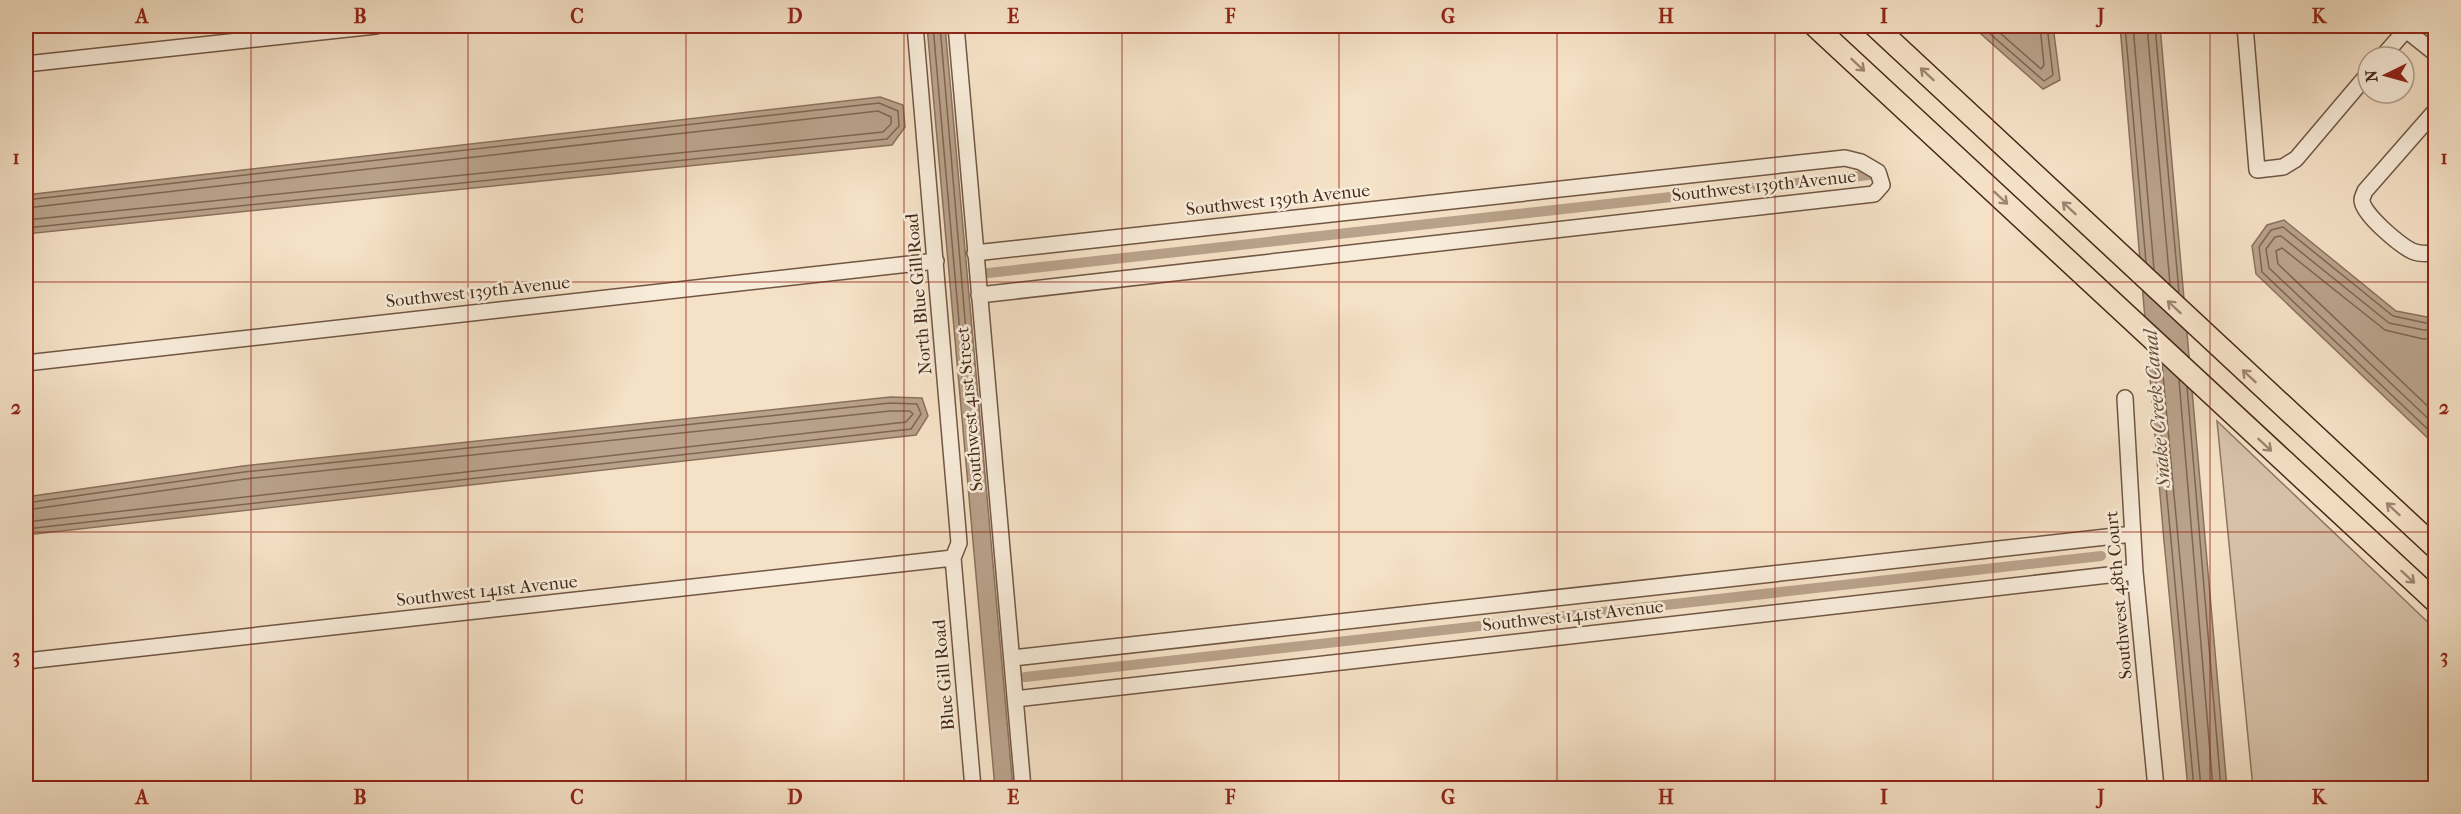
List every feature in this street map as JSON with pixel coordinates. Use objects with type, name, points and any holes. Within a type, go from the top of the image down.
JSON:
[{"type":"highway","points":[[1815,26],[2436,603]]},
{"type":"highway","points":[[1875,26],[2436,548]]},
{"type":"street","points":[[26,64],[376,26]]},
{"type":"street","name":"North Blue Gill Road","points":[[915,26],[959,543],[953,558]]},
{"type":"street","name":"Southwest 41st Street","points":[[956,26],[1023,789]]},
{"type":"street","points":[[2245,26],[2258,170],[2283,167],[2296,159],[2356,88]]},
{"type":"street","points":[[2392,45],[2406,28],[2435,52]]},
{"type":"street","points":[[2432,254],[2413,251],[2399,242],[2366,212],[2362,200],[2365,191],[2436,110]]},
{"type":"street","name":"Southwest 139th Avenue","points":[[975,253],[1845,158],[1861,162],[1878,172],[1882,185],[1874,194],[979,295]]},
{"type":"street","name":"Southwest 139th Avenue","points":[[26,363],[936,261]]},
{"type":"street","name":"Southwest 48th Court","points":[[2125,398],[2135,572],[2156,789]]},
{"type":"street","name":"Southwest 141st Avenue","points":[[1012,658],[2133,534]]},
{"type":"street","name":"Southwest 141st Avenue","points":[[26,661],[953,558]]},
{"type":"street","name":"Blue Gill Road","points":[[953,558],[973,789]]},
{"type":"street","name":"Southwest 141st Avenue","points":[[1015,699],[2135,572]]},
{"type":"shaded area","points":[[2217,421],[2435,629],[2435,788],[2253,788]]},
{"type":"water","points":[[927,26],[945,26],[1013,788],[995,788]]},
{"type":"water","points":[[1972,26],[2053,26],[2060,80],[2043,89]]},
{"type":"water","name":"Snake Creek Canal","points":[[2120,26],[2160,26],[2227,788],[2188,788],[2164,541]]},
{"type":"water","points":[[880,97],[903,105],[905,127],[892,145],[26,234],[26,195]]},
{"type":"water","points":[[2284,220],[2396,311],[2427,317],[2435,315],[2435,445],[2256,274],[2252,246],[2267,225]]},
{"type":"water","points":[[890,397],[922,398],[928,416],[916,435],[26,535],[26,497],[243,466]]},
{"type":"water","points":[[371,782],[384,788],[309,788]]},
{"type":"waterway","points":[[988,273],[1869,175]]},
{"type":"waterway","points":[[1025,677],[2101,556]]}]
